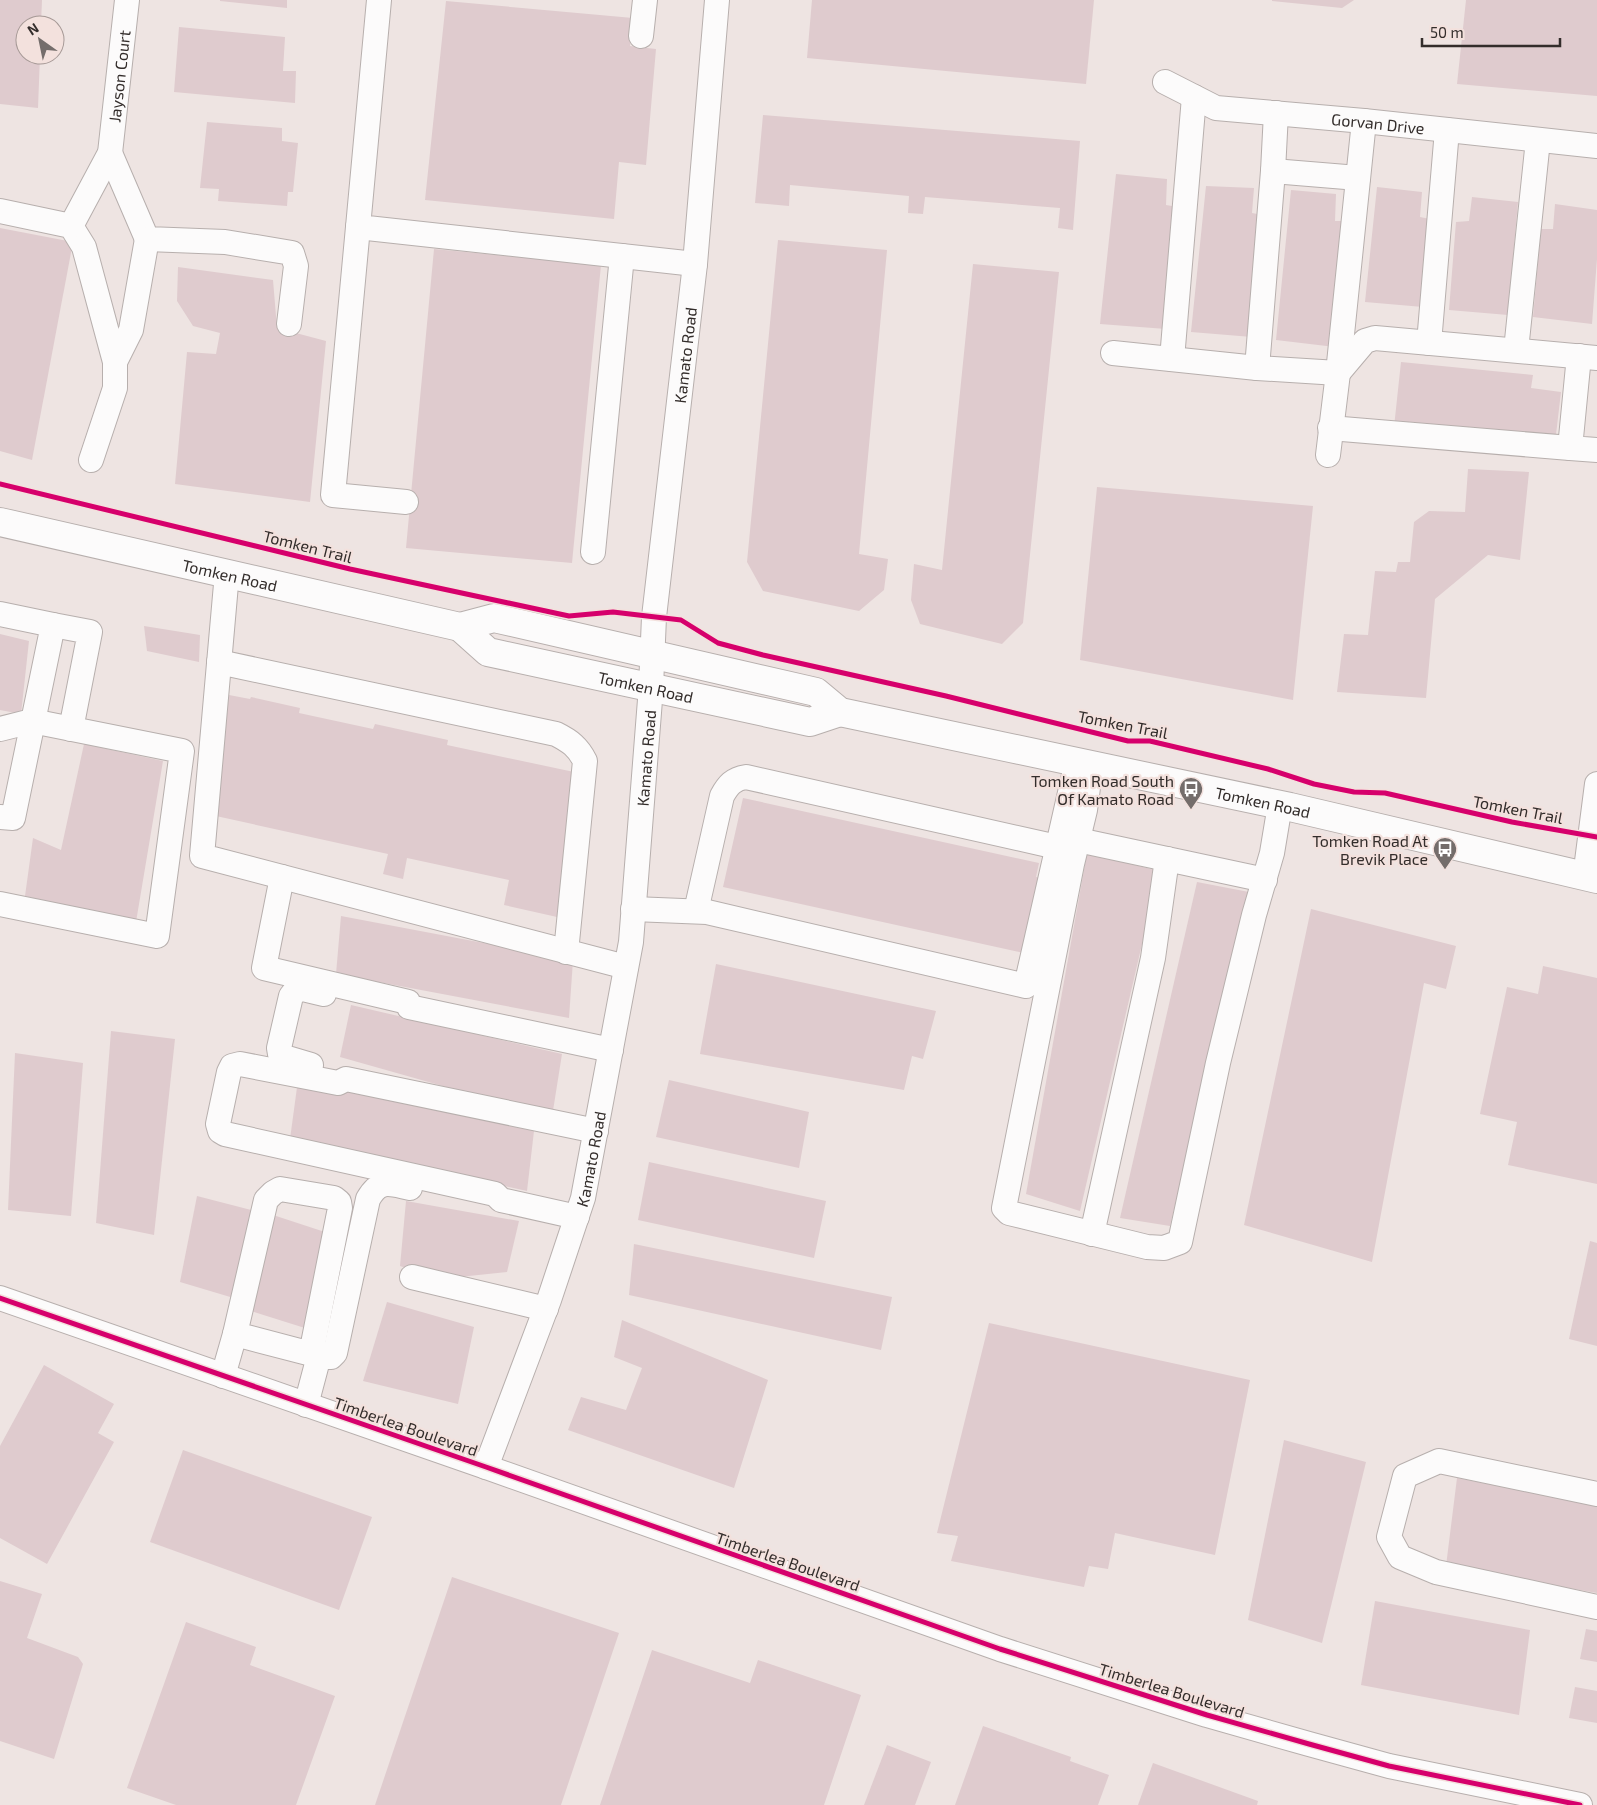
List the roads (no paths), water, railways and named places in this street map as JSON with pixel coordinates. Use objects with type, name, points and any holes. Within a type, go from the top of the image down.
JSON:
[{"type":"main road","name":"Tomken Road","points":[[0,522],[460,627],[494,618],[816,692],[840,712],[1280,805],[1591,878]]},
{"type":"main road","name":"Tomken Road","points":[[460,627],[488,652],[810,722],[840,712]]},
{"type":"street","name":"Jayson Court","points":[[110,153],[127,0]]},
{"type":"street","points":[[379,0],[334,495],[406,502]]},
{"type":"street","points":[[641,36],[645,0]]},
{"type":"street","name":"Kamato Road","points":[[486,1467],[546,1308],[583,1198],[631,942],[651,687],[654,617],[695,264],[716,0]]},
{"type":"street","name":"Gorvan Drive","points":[[1165,82],[1216,108],[1364,121],[1597,146]]},
{"type":"street","points":[[1172,359],[1194,97]]},
{"type":"street","points":[[1257,368],[1276,113]]},
{"type":"street","points":[[1328,455],[1364,121]]},
{"type":"street","points":[[1429,343],[1447,130]]},
{"type":"street","points":[[1516,350],[1538,140]]},
{"type":"street","points":[[71,226],[110,153]]},
{"type":"street","points":[[110,153],[147,239],[131,330],[115,362]]},
{"type":"street","points":[[1273,171],[1358,178]]},
{"type":"street","points":[[0,211],[71,226],[84,247],[115,362],[115,388],[92,460]]},
{"type":"street","points":[[358,227],[695,264]]},
{"type":"street","points":[[147,239],[226,242],[292,253],[296,266],[289,324]]},
{"type":"street","points":[[592,552],[622,256]]},
{"type":"street","points":[[1338,373],[1365,341],[1375,338],[1588,357],[1570,448]]},
{"type":"street","points":[[1113,353],[1257,368],[1338,373]]},
{"type":"street","points":[[1330,428],[1597,450]]},
{"type":"street","points":[[227,574],[202,856],[626,967]]},
{"type":"street","points":[[0,614],[90,632],[71,729]]},
{"type":"street","points":[[0,817],[13,818],[53,625]]},
{"type":"street","points":[[219,662],[556,734],[570,740],[581,752],[585,761],[566,952]]},
{"type":"street","points":[[0,729],[34,722],[182,751],[157,936],[0,904]]},
{"type":"street","points":[[1084,764],[1067,844],[1004,1208],[1008,1213],[1147,1247],[1164,1248],[1180,1242],[1218,1063],[1254,915],[1272,853],[1280,805]]},
{"type":"street","points":[[696,912],[722,796],[729,783],[738,778],[746,777],[1067,844],[1167,859],[1265,880]]},
{"type":"street","points":[[1591,878],[1597,784]]},
{"type":"street","points":[[634,909],[707,912],[1026,986],[1067,844]]},
{"type":"street","points":[[1092,1234],[1154,958],[1167,859]]},
{"type":"street","points":[[282,877],[264,968],[408,1002],[409,1007]]},
{"type":"street","points":[[409,1007],[406,1011],[303,989],[295,990],[291,996],[279,1048],[280,1054],[284,1057],[339,1072],[346,1079],[596,1131]]},
{"type":"street","points":[[409,1007],[610,1050]]},
{"type":"street","points":[[346,1079],[338,1084],[240,1064],[232,1066],[228,1072],[218,1124],[220,1131],[225,1134],[495,1194],[501,1200],[577,1217]]},
{"type":"street","points":[[235,1334],[315,1355],[331,1357],[335,1353],[368,1199],[378,1186],[386,1183],[493,1206],[501,1200]]},
{"type":"street","points":[[223,1376],[235,1334],[266,1200],[280,1189],[334,1198],[339,1202],[340,1208],[306,1405]]},
{"type":"street","points":[[412,1277],[546,1308]]},
{"type":"street","name":"Timberlea Boulevard","points":[[0,1298],[486,1467],[988,1645],[1207,1715],[1389,1766],[1580,1805]]},
{"type":"street","points":[[1597,1494],[1439,1461],[1405,1476],[1389,1537],[1400,1556],[1436,1572],[1597,1606]]},
{"type":"place","name":"Tomken Road South Of Kamato Road","points":[[1191,810]]},
{"type":"place","name":"Tomken Road At Brevik Place","points":[[1445,870]]}]
